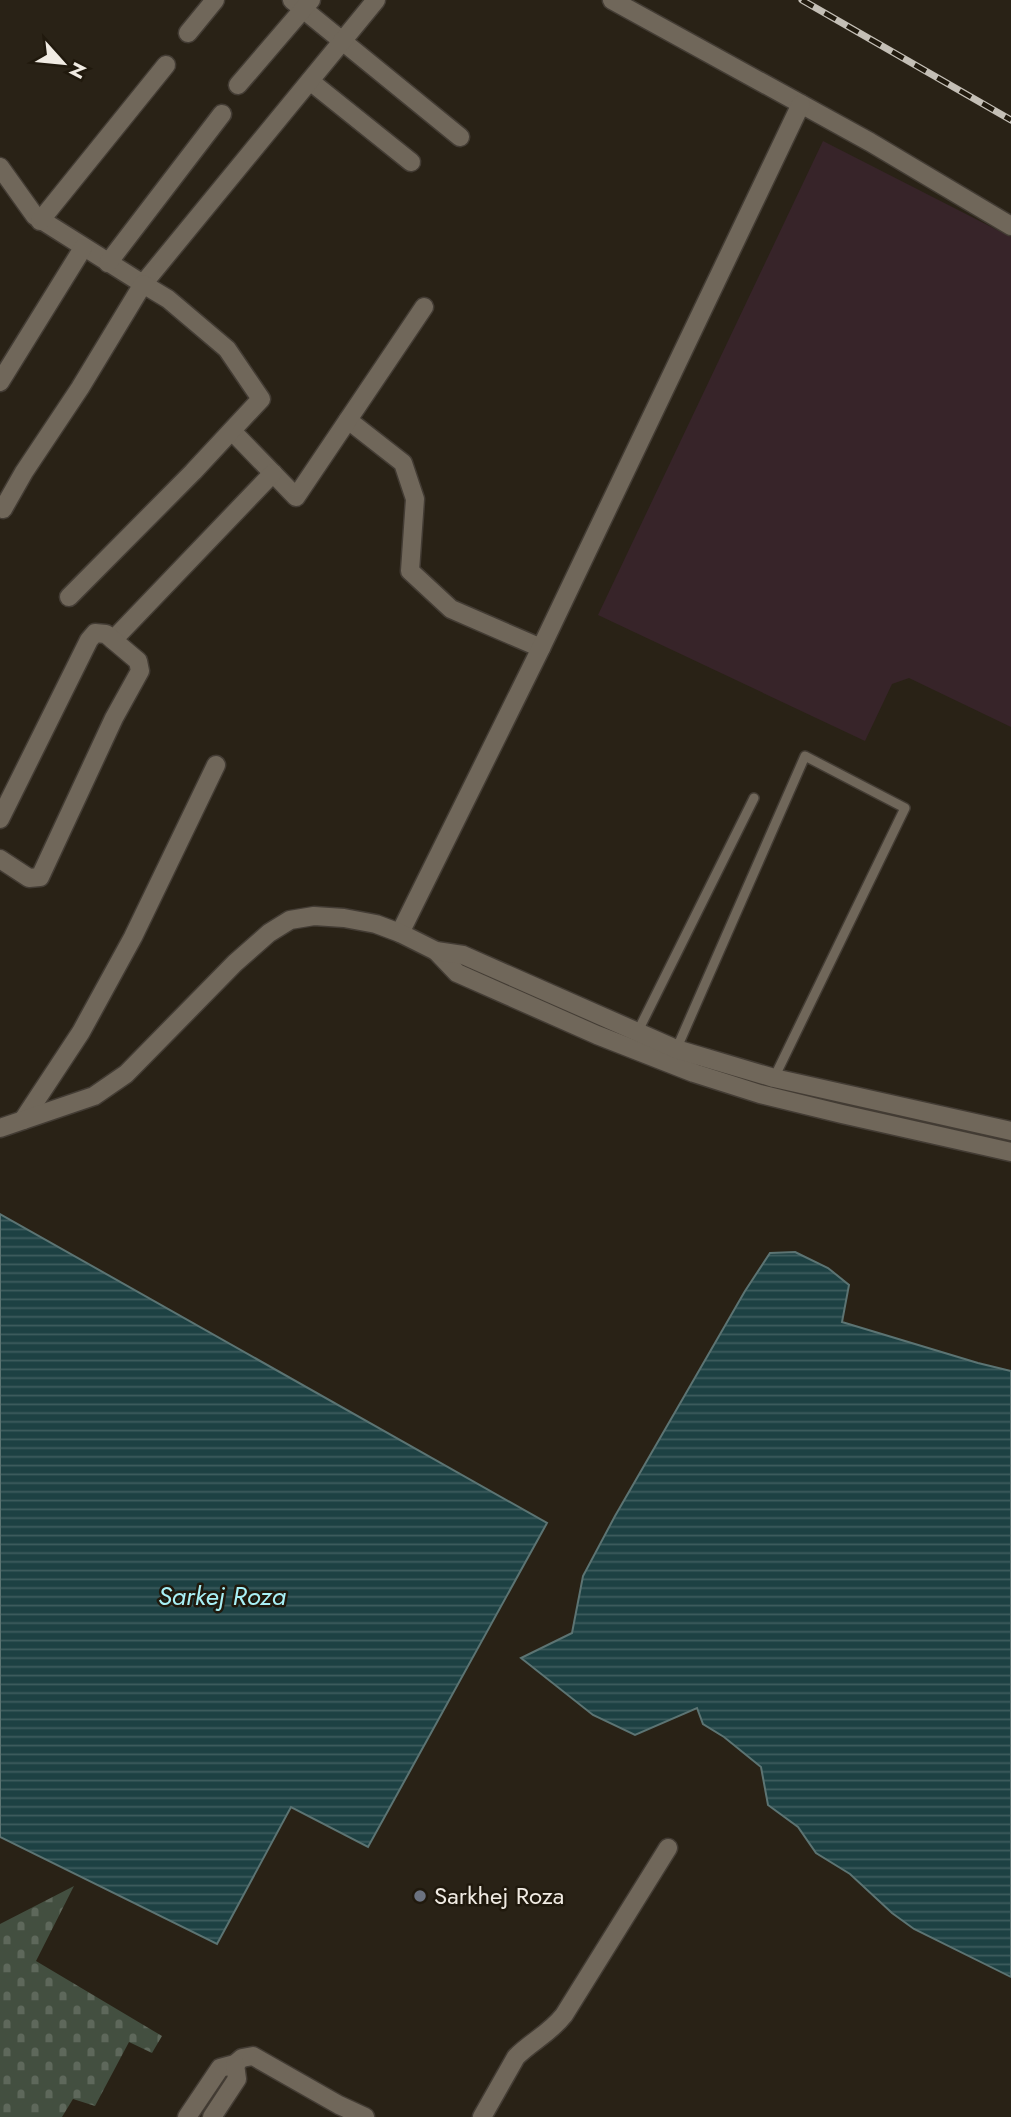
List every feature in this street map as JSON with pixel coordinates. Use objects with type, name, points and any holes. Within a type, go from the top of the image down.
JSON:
[{"type":"street","points":[[188,33],[215,0]]},
{"type":"street","points":[[0,507],[3,509],[144,284],[376,0]]},
{"type":"street","points":[[612,0],[870,142],[1011,226]]},
{"type":"street","points":[[238,85],[302,3],[342,41],[460,138]]},
{"type":"street","points":[[40,221],[166,65]]},
{"type":"street","points":[[310,81],[411,162]]},
{"type":"street","points":[[400,933],[541,648],[801,104]]},
{"type":"street","points":[[108,262],[222,114]]},
{"type":"street","points":[[0,167],[32,214],[40,221],[168,299],[227,349],[261,399],[69,597]]},
{"type":"street","points":[[0,382],[83,248]]},
{"type":"street","points":[[232,430],[296,497],[425,307]]},
{"type":"street","points":[[348,421],[403,463],[415,499],[410,571],[451,609],[541,648]]},
{"type":"street","points":[[113,640],[273,473]]},
{"type":"street","points":[[0,819],[89,640],[95,633],[106,634],[138,661],[140,671],[114,718],[40,877],[29,877],[0,859]]},
{"type":"street","points":[[23,1120],[81,1032],[134,937],[216,765]]},
{"type":"street","points":[[0,1128],[94,1096],[126,1074],[235,963],[269,933],[290,920],[314,916],[376,924],[436,951],[463,955],[541,1000],[760,1094],[1011,1152]]},
{"type":"street","points":[[541,1000],[637,1033],[673,1057],[1011,1131]]},
{"type":"street","points":[[853,1117],[859,1099]]},
{"type":"street","points":[[482,2117],[516,2057],[549,2032],[564,2015],[668,1848]]},
{"type":"street","points":[[187,2117],[220,2068],[253,2056],[365,2117]]},
{"type":"street","points":[[212,2117],[237,2079],[236,2064]]},
{"type":"lane","points":[[673,1057],[805,757],[905,808],[774,1078]]},
{"type":"lane","points":[[637,1033],[754,798]]},
{"type":"shaded area","points":[[823,141],[1011,237],[1011,727],[909,678],[892,684],[865,741],[598,615]]},
{"type":"green space","points":[[74,1886],[36,1961],[162,2036],[152,2053],[129,2042],[95,2106],[73,2099],[62,2117],[0,2117],[0,1924]]},
{"type":"water","name":"Sarkej Roza","points":[[0,1214],[547,1523],[368,1847],[291,1807],[217,1944],[0,1837]]},
{"type":"water","points":[[795,1252],[828,1268],[849,1285],[842,1322],[1011,1371],[1011,1977],[914,1929],[892,1913],[850,1874],[816,1853],[798,1827],[768,1805],[761,1767],[703,1724],[697,1708],[635,1735],[593,1715],[521,1658],[572,1633],[583,1576],[745,1291],[770,1253]]},
{"type":"railway","points":[[802,0],[1011,120]]},
{"type":"place","name":"Sarkhej Roza","points":[[420,1896]]}]
